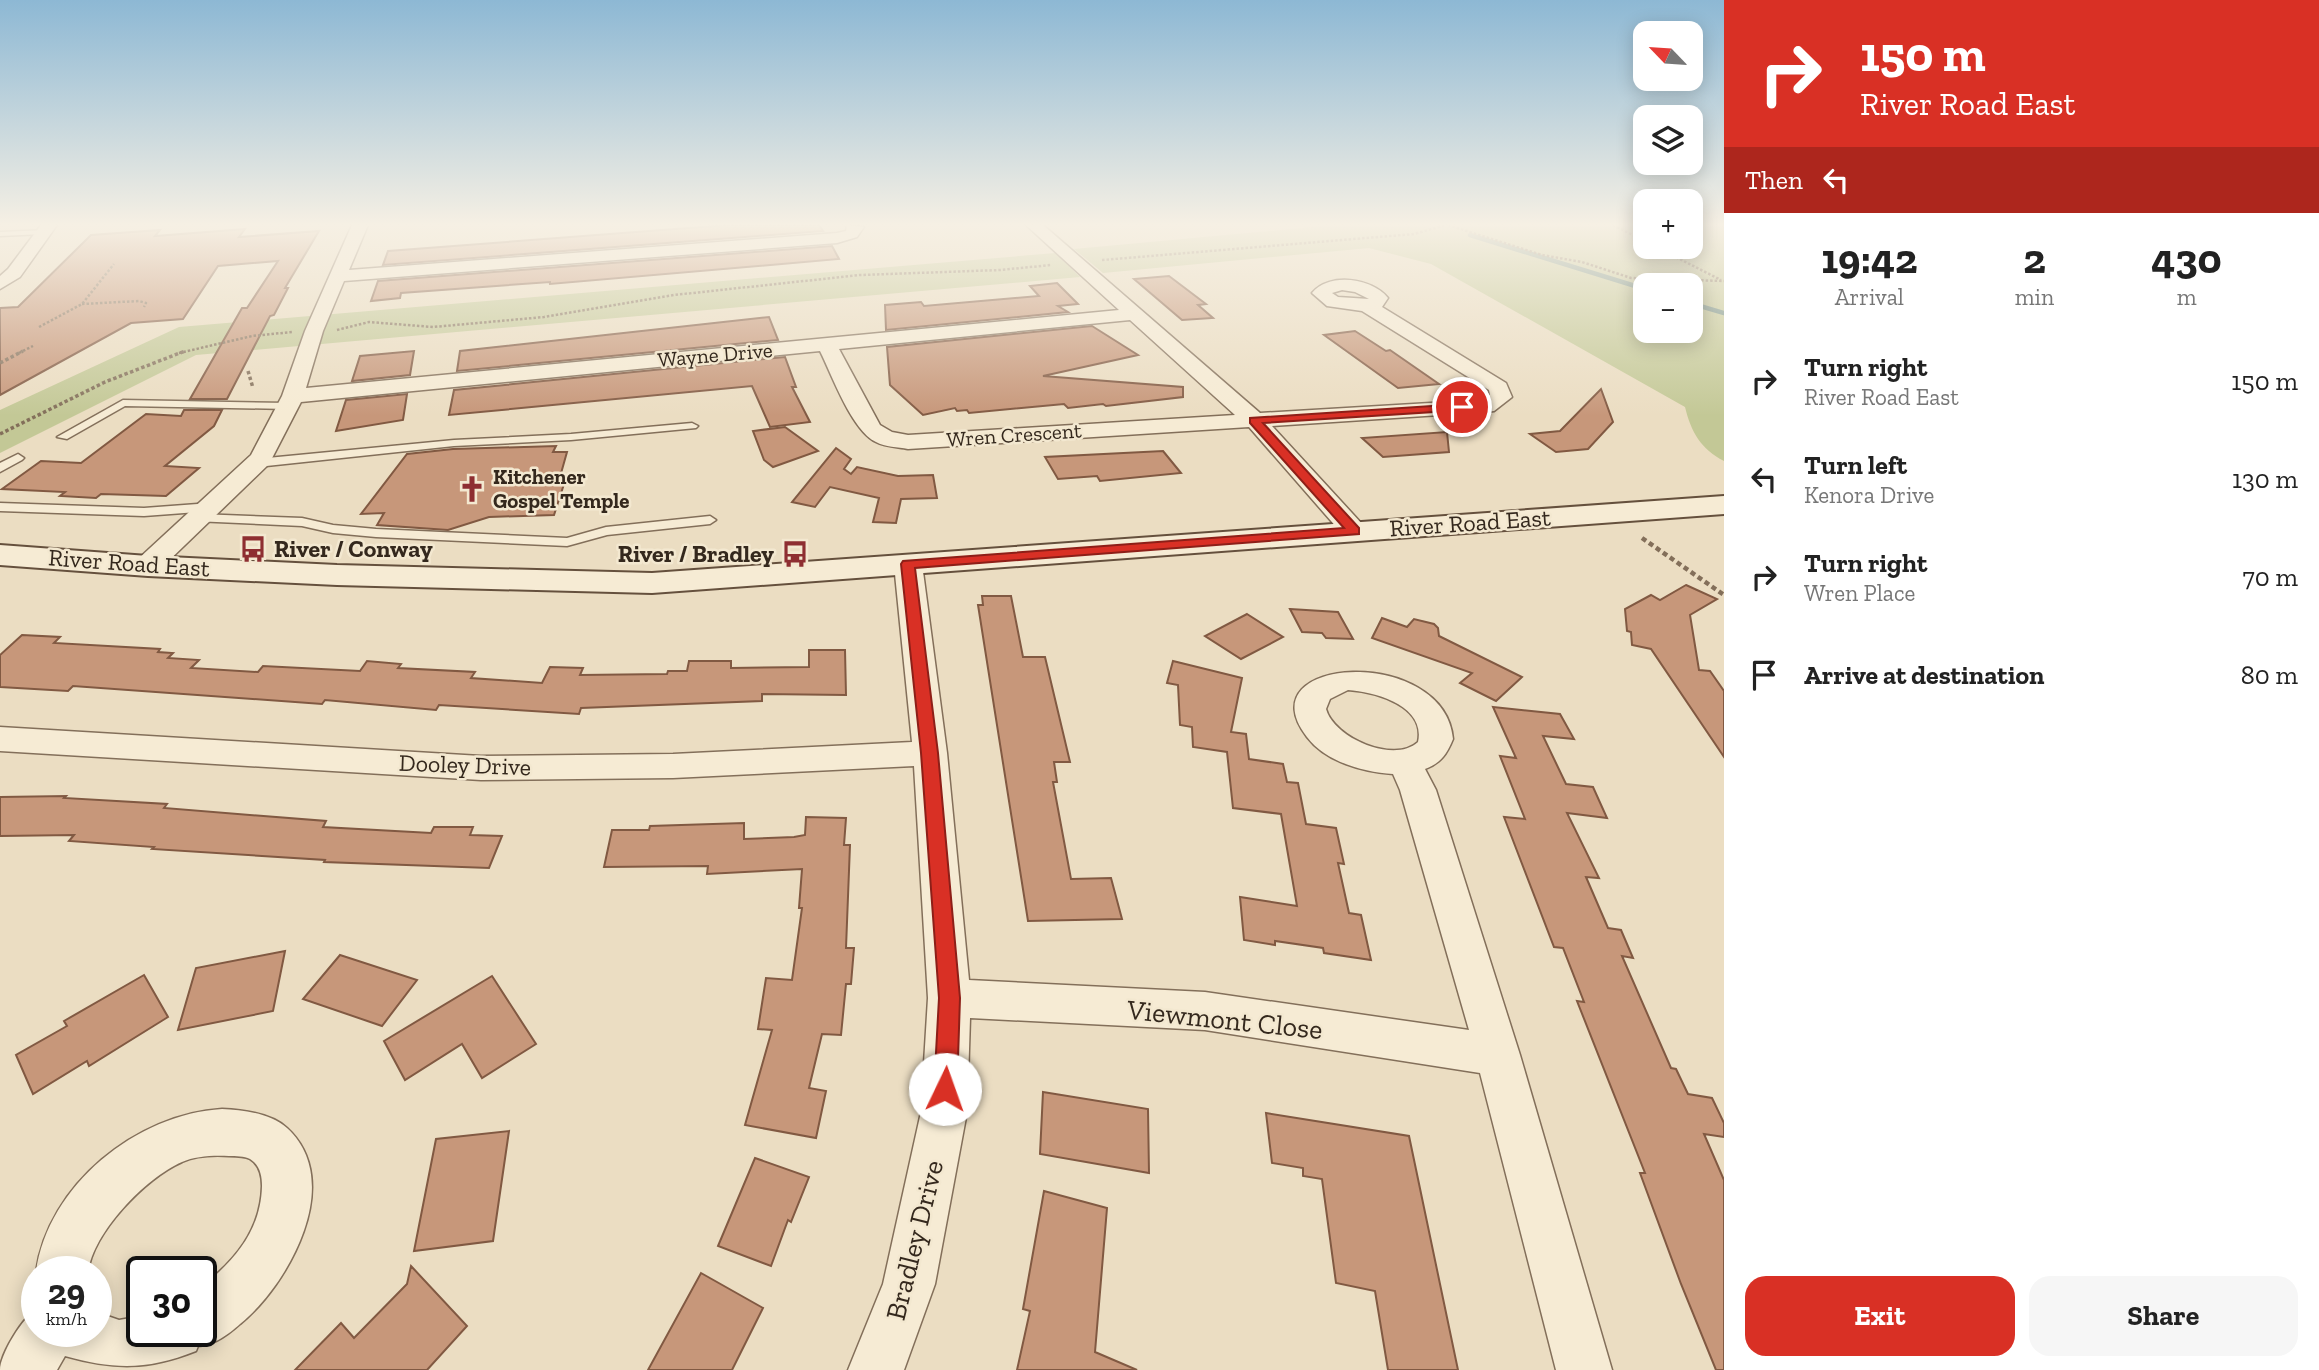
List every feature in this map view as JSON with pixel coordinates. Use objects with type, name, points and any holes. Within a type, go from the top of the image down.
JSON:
[{"type":"street","points":[[147,566],[257,463],[291,401],[314,331],[334,289]]},
{"type":"street","points":[[1107,289],[1254,420],[1354,531]]},
{"type":"street","name":"Wren Crescent","points":[[827,345],[871,429],[886,438],[908,442],[1486,406],[1501,397],[1499,387],[1367,306]]},
{"type":"street","name":"Wayne Drive","points":[[291,401],[1136,314]]},
{"type":"street","name":"River Road East","points":[[0,555],[147,566],[545,583],[652,583],[1724,505]]},
{"type":"street","name":"Bradley Drive","points":[[876,1370],[909,1284],[944,1112],[949,998],[930,753],[908,564]]},
{"type":"street","name":"Dooley Drive","points":[[0,739],[481,768],[673,765],[930,753]]},
{"type":"street","points":[[1405,762],[1418,790],[1498,1055],[1584,1370]]},
{"type":"street","name":"Viewmont Close","points":[[949,998],[1205,1011],[1498,1055]]},
{"type":"street","points":[[65,1256],[78,1225],[105,1190],[156,1150],[193,1133],[242,1130],[268,1141],[283,1159],[289,1188],[281,1227],[260,1266],[217,1308]]},
{"type":"street","points":[[24,1370],[40,1347]]},
{"type":"lane","points":[[63,437],[123,403],[291,401]]},
{"type":"lane","points":[[257,463],[454,443],[571,437],[692,426]]},
{"type":"lane","points":[[0,468],[18,458]]},
{"type":"lane","points":[[0,507],[205,512],[376,533],[567,542],[606,531],[710,520]]},
{"type":"path","points":[[39,327],[82,304],[94,289]]},
{"type":"path","points":[[335,330],[379,322],[433,327],[544,317],[674,295],[730,289]]},
{"type":"path","points":[[82,304],[139,301],[145,303],[144,307]]},
{"type":"path","points":[[0,434],[147,362],[226,341],[294,332]]},
{"type":"path","points":[[0,363],[33,345]]},
{"type":"path","points":[[248,371],[253,388]]},
{"type":"path","points":[[1642,538],[1724,595]]},
{"type":"green space","points":[[630,289],[945,289],[196,355],[0,453],[0,410],[179,327]]},
{"type":"green space","points":[[1475,289],[1633,289],[1633,343],[1703,343],[1703,289],[1724,289],[1724,461],[1703,445],[1690,424],[1685,407]]},
{"type":"building","points":[[36,289],[203,289],[183,319],[131,323],[0,395],[0,308],[18,307]]},
{"type":"building","points":[[260,289],[288,289],[274,315],[270,316],[227,399],[190,399],[242,308],[247,308]]},
{"type":"building","points":[[375,289],[456,289],[401,293],[400,298],[371,301]]},
{"type":"building","points":[[1033,289],[1063,289],[1078,304],[1058,306],[1068,312],[886,330],[885,305],[921,302],[924,306],[1039,296]]},
{"type":"building","points":[[1146,289],[1186,289],[1206,304],[1198,305],[1213,318],[1182,320]]},
{"type":"building","points":[[769,317],[778,340],[457,371],[460,351]]},
{"type":"building","points":[[1092,326],[1138,355],[1043,376],[1183,387],[1183,397],[1106,406],[1103,404],[1068,408],[1064,404],[969,413],[967,410],[957,411],[955,408],[923,415],[890,385],[887,347]]},
{"type":"building","points":[[1355,331],[1386,351],[1390,350],[1439,384],[1398,388],[1324,335]]},
{"type":"building","points":[[414,351],[410,375],[352,381],[360,356]]},
{"type":"building","points":[[785,357],[796,387],[792,387],[810,422],[770,427],[752,386],[449,415],[454,390]]},
{"type":"building","points":[[1601,389],[1613,422],[1588,449],[1556,452],[1530,434],[1560,431]]},
{"type":"building","points":[[407,394],[403,420],[336,431],[346,400]]},
{"type":"building","points":[[184,410],[222,410],[214,426],[165,466],[199,468],[166,496],[101,494],[96,498],[60,496],[65,492],[2,489],[41,461],[81,463],[146,414],[181,416]]},
{"type":"building","points":[[785,427],[818,451],[773,467],[764,460],[753,431]]},
{"type":"building","points":[[1447,432],[1449,452],[1383,457],[1362,438]]},
{"type":"building","name":"Kitchener Gospel Temple","points":[[556,446],[553,452],[567,452],[558,484],[564,484],[554,515],[489,517],[448,530],[377,525],[384,513],[361,514],[407,454],[453,449]]},
{"type":"building","points":[[836,448],[851,459],[844,469],[851,474],[857,467],[898,476],[933,475],[937,498],[901,499],[896,523],[873,522],[879,498],[830,487],[815,507],[792,502]]},
{"type":"building","points":[[1163,451],[1181,473],[1100,481],[1097,476],[1058,479],[1045,457]]},
{"type":"building","points":[[1686,585],[1717,599],[1690,615],[1699,670],[1710,671],[1724,691],[1724,757],[1651,649],[1632,645],[1631,632],[1627,631],[1625,609],[1651,595],[1660,600]]},
{"type":"building","points":[[982,596],[1011,596],[1023,657],[1045,657],[1070,762],[1054,762],[1057,782],[1053,782],[1071,879],[1111,878],[1122,919],[1028,921],[978,605],[983,605]]},
{"type":"building","points":[[1290,609],[1338,612],[1353,639],[1326,638],[1322,633],[1302,632]]},
{"type":"building","points":[[1247,614],[1283,637],[1241,659],[1205,636]]},
{"type":"building","points":[[1382,618],[1407,627],[1414,619],[1434,624],[1438,628],[1439,636],[1522,677],[1496,701],[1460,683],[1472,673],[1372,638]]},
{"type":"building","points":[[22,635],[60,637],[54,643],[160,649],[158,652],[173,653],[168,658],[199,660],[191,668],[258,672],[263,666],[360,671],[367,661],[401,664],[398,668],[475,672],[471,678],[542,683],[550,667],[583,668],[580,675],[667,674],[668,671],[687,671],[689,661],[731,661],[731,668],[809,667],[809,650],[845,650],[846,695],[762,694],[762,701],[581,708],[579,714],[439,705],[436,710],[325,700],[322,704],[73,686],[68,691],[0,687],[0,655]]},
{"type":"building","points":[[1173,661],[1242,678],[1231,732],[1246,734],[1249,759],[1283,764],[1287,782],[1298,783],[1306,824],[1336,828],[1344,864],[1338,863],[1349,913],[1361,915],[1371,960],[1324,953],[1323,948],[1275,941],[1275,945],[1244,940],[1240,897],[1297,906],[1281,814],[1233,808],[1227,752],[1193,747],[1192,727],[1180,725],[1178,685],[1167,683]]},
{"type":"building","points":[[1493,707],[1560,714],[1574,739],[1543,736],[1566,784],[1593,787],[1607,818],[1567,813],[1599,878],[1586,877],[1608,928],[1621,930],[1633,958],[1622,956],[1671,1068],[1676,1069],[1688,1094],[1712,1098],[1724,1123],[1724,1137],[1704,1134],[1724,1180],[1724,1370],[1716,1370],[1681,1284],[1640,1173],[1645,1173],[1577,1001],[1584,1002],[1563,948],[1554,947],[1504,817],[1525,819],[1500,756],[1516,758]]},
{"type":"building","points":[[66,796],[64,798],[167,804],[164,808],[326,821],[323,827],[431,833],[434,827],[473,827],[470,835],[502,836],[489,868],[324,862],[325,860],[69,841],[74,835],[0,836],[0,797]]},
{"type":"building","points":[[806,817],[846,818],[844,845],[850,845],[846,948],[854,948],[851,984],[846,984],[841,1035],[822,1034],[809,1088],[826,1091],[816,1138],[745,1125],[772,1030],[758,1029],[766,978],[792,980],[802,908],[799,908],[802,869],[707,874],[708,866],[604,867],[612,830],[744,823],[744,839],[794,837],[805,835]]},
{"type":"building","points":[[285,951],[273,1011],[178,1030],[196,968]]},
{"type":"building","points":[[340,955],[417,980],[382,1026],[303,999]]},
{"type":"building","points":[[144,975],[168,1017],[89,1066],[87,1061],[33,1094],[16,1055],[67,1026],[64,1021]]},
{"type":"building","points":[[492,976],[536,1044],[482,1078],[462,1044],[405,1080],[384,1041]]},
{"type":"building","points":[[1043,1092],[1148,1109],[1149,1173],[1040,1154]]},
{"type":"building","points":[[1266,1113],[1409,1136],[1458,1370],[1388,1370],[1375,1291],[1336,1283],[1322,1179],[1303,1176],[1303,1168],[1272,1163]]},
{"type":"building","points":[[509,1131],[493,1241],[414,1251],[436,1139]]},
{"type":"building","points":[[755,1158],[809,1177],[791,1222],[788,1220],[771,1266],[718,1246]]},
{"type":"building","points":[[1044,1191],[1107,1208],[1095,1352],[1137,1370],[1017,1370],[1030,1311],[1023,1309]]},
{"type":"building","points":[[411,1266],[467,1326],[427,1370],[295,1370],[341,1323],[354,1338],[407,1284]]},
{"type":"building","points":[[701,1273],[763,1308],[732,1370],[648,1370]]},
{"type":"waterway","points":[[1703,307],[1724,313]]},
{"type":"place","name":"Kitchener Gospel Temple","points":[[472,489]]},
{"type":"place","name":"River / Conway","points":[[253,549]]},
{"type":"place","name":"River / Bradley","points":[[795,554]]},
{"type":"route","points":[[945,1089],[949,998],[930,753],[908,564],[1354,531],[1254,420],[1462,407]]}]
